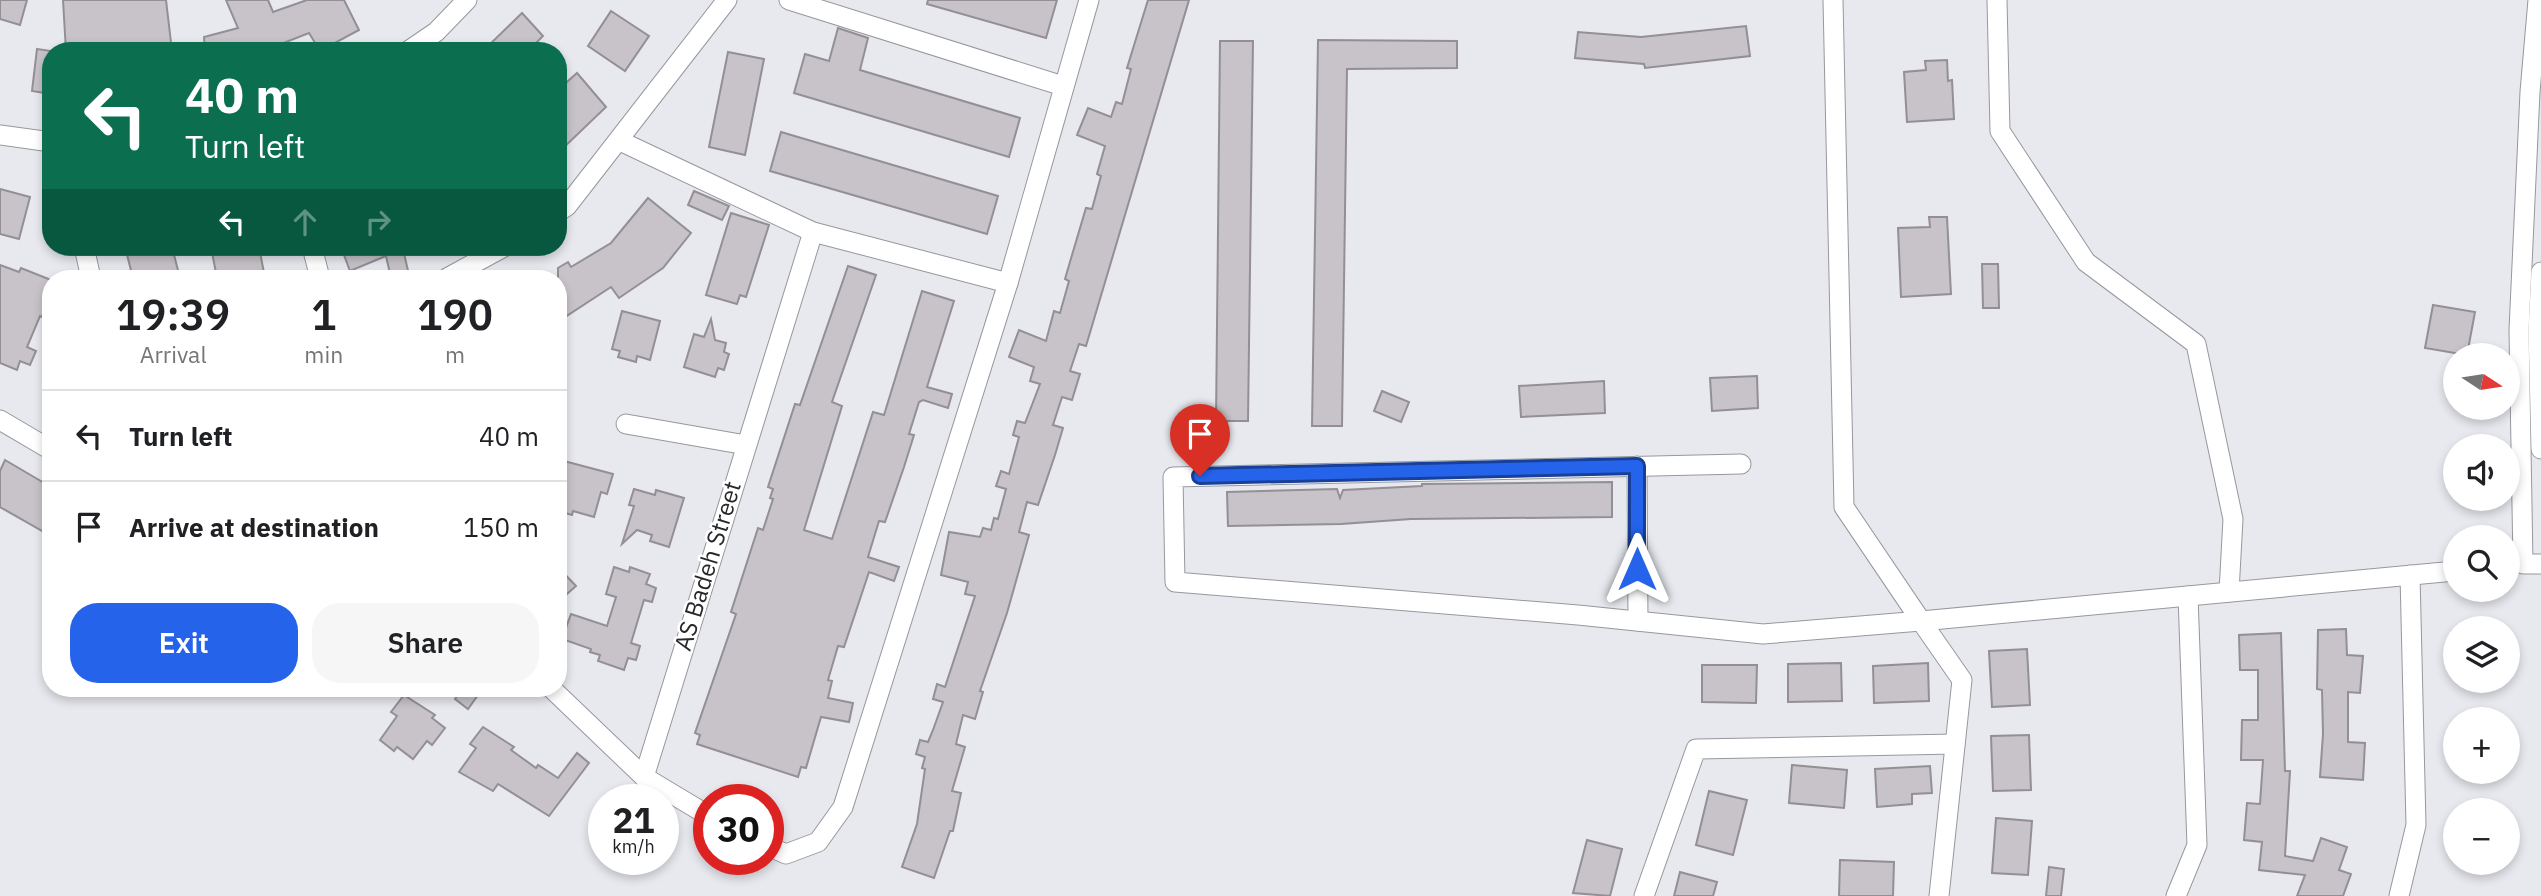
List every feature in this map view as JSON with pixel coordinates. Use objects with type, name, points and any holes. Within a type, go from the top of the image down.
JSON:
[{"type":"street","points":[[421,42],[436,32],[467,0]]},
{"type":"street","points":[[567,206],[727,0]]},
{"type":"street","points":[[789,0],[1063,86]]},
{"type":"street","points":[[784,853],[818,842],[843,807],[1007,282],[1089,0]]},
{"type":"street","points":[[1833,0],[1844,507],[1962,680],[1940,896]]},
{"type":"street","points":[[1997,0],[2000,131],[2086,262],[2196,344],[2233,519],[2229,592]]},
{"type":"street","points":[[2524,565],[2519,330],[2530,92],[2538,0]]},
{"type":"street","points":[[0,135],[42,141]]},
{"type":"street","points":[[620,141],[813,232],[1007,282]]},
{"type":"street","name":"AS Badeh Street","points":[[644,777],[813,232]]},
{"type":"street","points":[[462,270],[487,256]]},
{"type":"street","points":[[2541,272],[2538,330],[2541,449]]},
{"type":"street","points":[[0,420],[42,445]]},
{"type":"street","points":[[626,424],[746,445]]},
{"type":"street","points":[[1741,464],[1173,477],[1175,582],[1763,634],[2443,572]]},
{"type":"street","points":[[1637,466],[1638,621]]},
{"type":"street","points":[[2399,896],[2416,825],[2410,575]]},
{"type":"street","points":[[2176,896],[2197,845],[2188,596]]},
{"type":"street","points":[[560,697],[644,777],[693,806]]},
{"type":"street","points":[[1644,896],[1696,749],[1955,744]]},
{"type":"building","points":[[0,0],[27,0],[20,25],[0,19]]},
{"type":"building","points":[[63,0],[166,0],[171,42],[65,42]]},
{"type":"building","points":[[226,0],[268,0],[273,12],[307,0],[344,0],[359,30],[337,42],[314,42],[309,33],[286,42],[204,42],[204,37],[238,28]]},
{"type":"building","points":[[928,0],[1057,0],[1046,38],[927,4]]},
{"type":"building","points":[[1148,0],[1189,0],[1086,346],[1079,344],[1070,371],[1080,374],[1072,400],[1062,397],[1053,425],[1063,428],[1055,455],[1038,505],[1027,502],[1019,532],[1029,535],[1007,613],[980,691],[983,692],[975,719],[963,715],[956,744],[965,747],[952,791],[961,793],[953,831],[950,831],[934,878],[902,867],[917,824],[925,769],[922,768],[925,757],[916,754],[920,740],[928,742],[933,730],[943,702],[933,699],[937,684],[945,687],[975,596],[965,594],[968,582],[941,575],[949,532],[980,537],[983,528],[991,530],[994,518],[998,519],[1006,489],[996,486],[1001,471],[1009,474],[1019,437],[1013,435],[1017,421],[1025,423],[1040,384],[1030,381],[1034,367],[1009,357],[1019,330],[1046,341],[1054,311],[1060,313],[1069,281],[1065,279],[1086,208],[1092,209],[1101,176],[1097,174],[1105,146],[1077,135],[1088,108],[1111,117],[1116,102],[1122,104],[1131,69],[1127,68]]},
{"type":"building","points":[[611,11],[649,36],[625,71],[588,46]]},
{"type":"building","points":[[522,13],[543,36],[537,42],[492,42]]},
{"type":"building","points":[[1746,26],[1750,56],[1645,68],[1644,64],[1575,58],[1578,32],[1641,37]]},
{"type":"building","points":[[838,28],[868,38],[860,70],[1020,118],[1009,157],[794,93],[805,54],[829,61]]},
{"type":"building","points":[[1318,40],[1457,41],[1457,68],[1347,69],[1342,426],[1312,426]]},
{"type":"building","points":[[1220,41],[1253,41],[1248,421],[1216,421]]},
{"type":"building","points":[[37,49],[42,50],[42,93],[32,91]]},
{"type":"building","points":[[728,52],[764,59],[745,155],[709,147]]},
{"type":"building","points":[[1947,60],[1948,81],[1952,80],[1954,119],[1907,122],[1904,72],[1926,70],[1925,61]]},
{"type":"building","points":[[577,73],[606,107],[567,144],[567,82]]},
{"type":"building","points":[[781,132],[998,196],[987,234],[770,171]]},
{"type":"building","points":[[0,189],[30,197],[19,239],[0,234]]},
{"type":"building","points":[[694,191],[729,206],[722,220],[688,205]]},
{"type":"building","points":[[648,198],[691,233],[663,268],[619,298],[611,287],[567,316],[567,270],[558,268],[568,262],[571,267],[611,243]]},
{"type":"building","points":[[731,213],[769,225],[746,297],[740,295],[737,304],[706,295]]},
{"type":"building","points":[[1929,217],[1947,217],[1951,294],[1901,297],[1898,228],[1930,227]]},
{"type":"building","points":[[127,256],[174,256],[178,270],[131,270]]},
{"type":"building","points":[[213,256],[261,256],[263,270],[215,270]]},
{"type":"building","points":[[344,256],[386,256],[352,270],[350,270]]},
{"type":"building","points":[[386,256],[405,256],[408,270],[389,270]]},
{"type":"building","points":[[1982,264],[1998,264],[1999,308],[1983,308]]},
{"type":"building","points":[[0,265],[19,272],[21,268],[42,276],[42,317],[40,316],[27,347],[36,351],[30,365],[20,361],[17,370],[0,363]]},
{"type":"building","points":[[848,266],[876,275],[832,402],[842,406],[804,530],[832,539],[873,412],[884,415],[922,291],[954,301],[927,387],[952,394],[948,408],[923,400],[919,402],[909,434],[914,435],[904,467],[885,522],[879,521],[868,557],[899,567],[894,581],[869,572],[844,647],[838,646],[828,680],[832,681],[828,698],[853,703],[849,722],[821,717],[806,768],[801,767],[798,777],[697,744],[700,735],[695,733],[736,614],[731,612],[758,528],[763,530],[773,499],[770,498],[773,489],[768,487],[795,404],[800,405]]},
{"type":"building","points":[[2433,305],[2475,312],[2469,343],[2443,343],[2443,351],[2425,348]]},
{"type":"building","points":[[622,311],[660,321],[650,360],[637,356],[636,362],[618,357],[620,351],[612,349]]},
{"type":"building","points":[[711,319],[715,340],[726,343],[724,352],[729,354],[724,370],[718,368],[715,377],[684,367],[694,334],[704,337]]},
{"type":"building","points":[[1757,376],[1758,408],[1712,411],[1710,378]]},
{"type":"building","points":[[1604,381],[1605,413],[1521,417],[1519,386]]},
{"type":"building","points":[[1382,391],[1409,402],[1401,422],[1374,411]]},
{"type":"building","points":[[5,460],[42,482],[42,531],[0,507],[0,471]]},
{"type":"building","points":[[567,462],[613,474],[607,494],[601,492],[594,517],[573,511],[572,515],[567,514]]},
{"type":"building","points":[[1612,482],[1612,517],[1411,519],[1341,524],[1228,526],[1227,492],[1337,489],[1340,498],[1343,490],[1422,484]]},
{"type":"building","points":[[634,489],[655,495],[656,490],[684,498],[669,547],[650,541],[652,535],[637,530],[622,544],[634,506],[629,505]]},
{"type":"building","points":[[614,567],[629,572],[630,567],[650,574],[646,584],[656,588],[652,602],[644,600],[631,643],[640,646],[636,660],[628,658],[624,670],[598,661],[600,655],[590,652],[591,649],[567,641],[567,625],[571,614],[607,626],[616,597],[606,594]]},
{"type":"building","points":[[567,576],[576,586],[567,594]]},
{"type":"building","points":[[2346,629],[2347,655],[2363,656],[2360,693],[2348,692],[2348,742],[2365,743],[2363,780],[2320,777],[2323,734],[2322,690],[2317,689],[2318,630]]},
{"type":"building","points":[[2281,633],[2285,771],[2290,771],[2285,856],[2313,861],[2321,838],[2347,847],[2339,870],[2351,874],[2343,896],[2297,896],[2305,875],[2259,870],[2262,842],[2244,840],[2247,803],[2260,804],[2263,760],[2241,760],[2242,720],[2258,720],[2258,670],[2240,670],[2239,635]]},
{"type":"building","points":[[2027,649],[2030,705],[1992,707],[1989,651]]},
{"type":"building","points":[[1841,663],[1842,701],[1788,702],[1788,664]]},
{"type":"building","points":[[1928,663],[1929,701],[1874,703],[1873,666]]},
{"type":"building","points":[[1702,665],[1757,665],[1756,703],[1702,702]]},
{"type":"building","points":[[402,697],[407,697],[435,715],[432,718],[445,728],[432,745],[427,741],[413,759],[397,747],[394,751],[380,740],[397,716],[391,712]]},
{"type":"building","points":[[456,697],[477,697],[468,709],[455,699]]},
{"type":"building","points":[[483,727],[514,747],[511,750],[536,768],[538,765],[558,778],[577,753],[589,763],[549,816],[498,784],[493,791],[459,772],[476,748],[470,744]]},
{"type":"building","points":[[2029,735],[2031,790],[1993,791],[1991,736]]},
{"type":"building","points":[[1792,765],[1847,770],[1844,808],[1789,803]]},
{"type":"building","points":[[1930,766],[1932,793],[1912,794],[1912,804],[1877,807],[1875,769]]},
{"type":"building","points":[[1709,791],[1747,800],[1733,855],[1696,845]]},
{"type":"building","points":[[1996,818],[2032,821],[2028,875],[1992,873]]},
{"type":"building","points":[[1587,840],[1622,849],[1610,896],[1573,893]]},
{"type":"building","points":[[1840,860],[1894,862],[1893,896],[1839,896]]},
{"type":"building","points":[[2049,867],[2064,869],[2061,896],[2046,896]]},
{"type":"building","points":[[1680,872],[1717,882],[1713,896],[1674,896]]},
{"type":"route","points":[[1200,476],[1637,466],[1637,569]]}]
